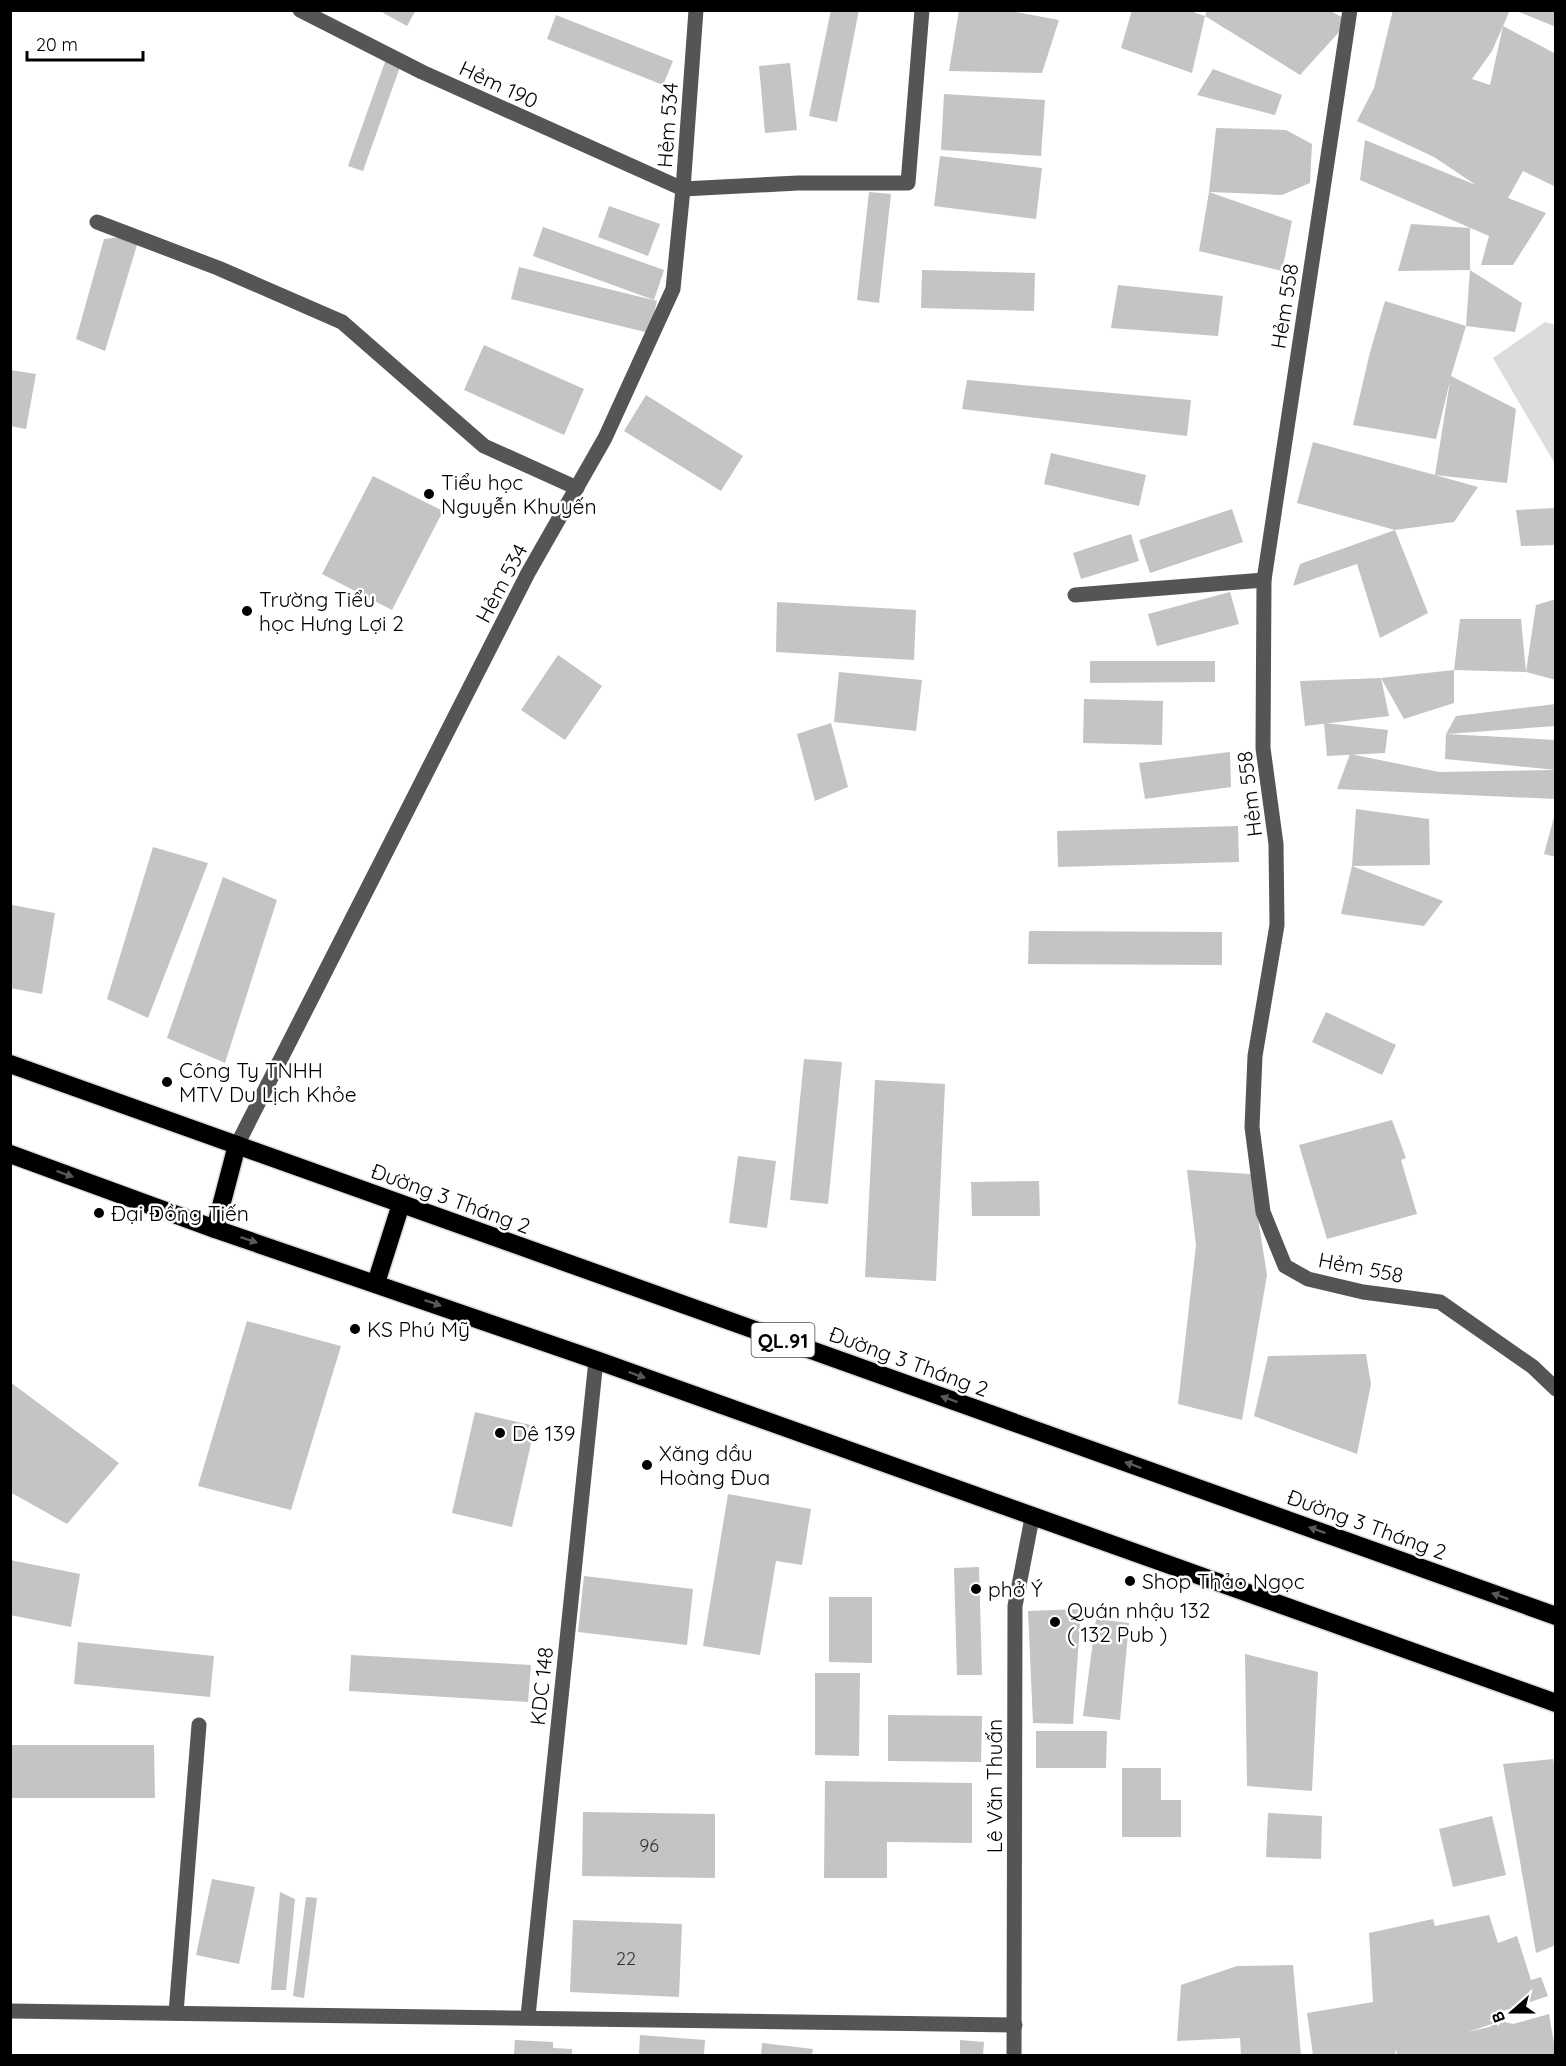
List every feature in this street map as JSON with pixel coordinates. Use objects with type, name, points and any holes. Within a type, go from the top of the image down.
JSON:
[{"type":"highway","name":"Đường 3 Tháng 2","points":[[10,1064],[1556,1616]]},
{"type":"highway","points":[[215,1229],[237,1144]]},
{"type":"highway","points":[[10,1154],[215,1229],[376,1282],[1032,1518],[1556,1703]]},
{"type":"highway","points":[[376,1282],[401,1204]]},
{"type":"street","name":"Hẻm 190","points":[[300,10],[422,72],[683,189]]},
{"type":"street","name":"Hẻm 534","points":[[237,1144],[528,573],[605,438],[673,289],[696,10]]},
{"type":"street","points":[[683,189],[798,183],[908,183],[922,10]]},
{"type":"street","name":"Hẻm 558","points":[[1350,10],[1264,580],[1263,748],[1276,844],[1277,925],[1255,1068],[1252,1127],[1263,1212],[1285,1266],[1308,1279],[1363,1292],[1440,1302],[1533,1368],[1556,1389]]},
{"type":"street","points":[[97,222],[218,268],[342,322],[484,446],[577,488]]},
{"type":"street","points":[[1075,595],[1264,580]]},
{"type":"street","name":"KDC 148","points":[[528,2016],[596,1360]]},
{"type":"street","name":"Lê Văn Thuấn","points":[[1014,2055],[1015,1606],[1032,1518]]},
{"type":"street","points":[[176,2013],[199,1725]]},
{"type":"street","points":[[10,2011],[528,2016],[1015,2025]]},
{"type":"shaded area","points":[[1545,322],[1555,325],[1555,464],[1493,358]]},
{"type":"building","points":[[378,10],[416,10],[407,26]]},
{"type":"building","points":[[831,10],[859,10],[837,122],[809,116]]},
{"type":"building","points":[[959,10],[1006,10],[1059,20],[1042,73],[949,71]]},
{"type":"building","points":[[1132,10],[1187,10],[1205,16],[1192,73],[1121,48]]},
{"type":"building","points":[[1207,10],[1329,10],[1349,21],[1300,75],[1205,16]]},
{"type":"building","points":[[1393,10],[1510,10],[1503,26],[1556,54],[1556,187],[1523,171],[1508,198],[1546,213],[1513,265],[1481,265],[1489,236],[1360,180],[1365,140],[1476,185],[1434,157],[1357,121],[1374,88]],"holes":[[[1503,26],[1490,85],[1472,79],[1492,51]]]},
{"type":"building","points":[[1519,10],[1556,10],[1556,27],[1519,12]]},
{"type":"building","points":[[556,15],[673,61],[663,85],[547,39]]},
{"type":"building","points":[[386,59],[401,64],[363,171],[348,166]]},
{"type":"building","points":[[790,63],[797,130],[765,133],[759,66]]},
{"type":"building","points":[[1213,69],[1282,95],[1275,115],[1197,95]]},
{"type":"building","points":[[944,94],[1045,100],[1041,156],[941,150]]},
{"type":"building","points":[[1216,128],[1286,130],[1312,144],[1310,183],[1282,195],[1209,192]]},
{"type":"building","points":[[940,156],[1042,168],[1036,219],[934,206]]},
{"type":"building","points":[[869,192],[891,194],[879,303],[857,300]]},
{"type":"building","points":[[1209,192],[1292,221],[1282,271],[1199,251]]},
{"type":"building","points":[[609,206],[660,224],[648,256],[598,237]]},
{"type":"building","points":[[1411,224],[1470,228],[1470,270],[1398,271]]},
{"type":"building","points":[[543,227],[664,270],[654,300],[533,256]]},
{"type":"building","points":[[140,235],[105,351],[76,339],[104,239]]},
{"type":"building","points":[[519,267],[657,301],[649,333],[511,299]]},
{"type":"building","points":[[922,270],[1035,273],[1034,311],[921,308]]},
{"type":"building","points":[[1470,270],[1522,303],[1515,332],[1466,326]]},
{"type":"building","points":[[1118,285],[1223,296],[1218,336],[1111,328]]},
{"type":"building","points":[[1385,301],[1466,326],[1451,376],[1516,409],[1507,483],[1435,475],[1450,381],[1436,439],[1353,425]]},
{"type":"building","points":[[484,345],[584,389],[564,435],[464,390]]},
{"type":"building","points":[[10,370],[36,374],[26,429],[10,426]]},
{"type":"building","points":[[967,380],[1191,400],[1187,436],[962,409]]},
{"type":"building","points":[[646,395],[743,456],[721,491],[624,431]]},
{"type":"building","points":[[1313,442],[1478,487],[1454,522],[1395,530],[1297,503]]},
{"type":"building","points":[[1051,453],[1146,475],[1139,506],[1044,484]]},
{"type":"building","points":[[373,476],[443,511],[392,610],[322,574]]},
{"type":"building","points":[[1556,508],[1556,545],[1521,546],[1516,510]]},
{"type":"building","points":[[1232,509],[1243,542],[1150,573],[1139,540]]},
{"type":"building","points":[[1395,530],[1428,613],[1380,638],[1357,564],[1293,586],[1300,564]]},
{"type":"building","points":[[1131,534],[1139,561],[1081,579],[1073,553]]},
{"type":"building","points":[[1230,592],[1239,624],[1157,646],[1148,614]]},
{"type":"building","points":[[1556,599],[1556,680],[1526,672],[1536,605]]},
{"type":"building","points":[[777,602],[916,610],[914,660],[776,652]]},
{"type":"building","points":[[1460,619],[1521,619],[1526,672],[1454,670]]},
{"type":"building","points":[[558,655],[602,686],[565,740],[521,710]]},
{"type":"building","points":[[1090,661],[1215,661],[1215,682],[1090,683]]},
{"type":"building","points":[[1454,670],[1454,703],[1404,719],[1381,678]]},
{"type":"building","points":[[839,672],[922,680],[916,731],[834,722]]},
{"type":"building","points":[[1381,678],[1389,716],[1305,726],[1300,681]]},
{"type":"building","points":[[1084,699],[1163,701],[1162,745],[1083,743]]},
{"type":"building","points":[[1556,704],[1556,726],[1446,734],[1456,716]]},
{"type":"building","points":[[831,723],[848,787],[815,801],[797,734]]},
{"type":"building","points":[[1324,723],[1388,730],[1385,753],[1327,756]]},
{"type":"building","points":[[1446,734],[1556,740],[1556,770],[1445,759]]},
{"type":"building","points":[[1230,752],[1231,787],[1145,799],[1139,763]]},
{"type":"building","points":[[1350,754],[1439,772],[1556,770],[1556,799],[1337,789]]},
{"type":"building","points":[[1356,809],[1429,819],[1430,865],[1352,866]]},
{"type":"building","points":[[1556,810],[1556,857],[1544,854]]},
{"type":"building","points":[[1238,826],[1239,862],[1058,867],[1057,831]]},
{"type":"building","points":[[153,847],[208,863],[148,1018],[107,999]]},
{"type":"building","points":[[1352,866],[1443,901],[1424,926],[1341,914]]},
{"type":"building","points":[[223,877],[277,900],[225,1063],[167,1038]]},
{"type":"building","points":[[12,905],[55,913],[42,994],[10,988]]},
{"type":"building","points":[[1029,931],[1222,932],[1222,965],[1028,964]]},
{"type":"building","points":[[1326,1012],[1396,1045],[1382,1075],[1312,1042]]},
{"type":"building","points":[[804,1059],[842,1062],[828,1204],[790,1200]]},
{"type":"building","points":[[875,1080],[945,1084],[936,1281],[865,1277]]},
{"type":"building","points":[[1392,1120],[1406,1158],[1401,1160],[1417,1214],[1327,1239],[1299,1145]]},
{"type":"building","points":[[738,1156],[776,1161],[767,1228],[729,1223]]},
{"type":"building","points":[[1187,1170],[1251,1174],[1267,1275],[1242,1420],[1178,1404],[1196,1245]]},
{"type":"building","points":[[1039,1181],[1040,1216],[972,1216],[971,1182]]},
{"type":"building","points":[[247,1321],[341,1346],[291,1510],[198,1486]]},
{"type":"building","points":[[1366,1354],[1371,1384],[1357,1454],[1254,1416],[1268,1356]]},
{"type":"building","points":[[10,1382],[119,1463],[67,1524],[10,1492]]},
{"type":"building","points":[[475,1412],[535,1426],[512,1527],[452,1513]]},
{"type":"building","points":[[728,1494],[811,1509],[802,1565],[776,1561],[760,1655],[703,1646]]},
{"type":"building","points":[[10,1560],[80,1574],[71,1627],[10,1615]]},
{"type":"building","points":[[979,1567],[982,1675],[957,1675],[954,1568]]},
{"type":"building","points":[[584,1576],[693,1589],[687,1645],[578,1632]]},
{"type":"building","points":[[829,1597],[872,1597],[872,1663],[829,1662]]},
{"type":"building","points":[[1081,1609],[1073,1724],[1033,1723],[1028,1611]]},
{"type":"building","points":[[1096,1619],[1129,1623],[1120,1720],[1083,1716]]},
{"type":"building","points":[[78,1642],[214,1656],[210,1697],[74,1684]]},
{"type":"building","points":[[1245,1654],[1318,1672],[1312,1791],[1247,1786]]},
{"type":"building","points":[[351,1655],[531,1665],[528,1702],[349,1691]]},
{"type":"building","points":[[815,1673],[860,1673],[859,1756],[815,1755]]},
{"type":"building","points":[[888,1715],[982,1716],[981,1762],[888,1761]]},
{"type":"building","points":[[1036,1731],[1107,1731],[1106,1768],[1036,1768]]},
{"type":"building","points":[[10,1745],[154,1745],[155,1798],[10,1798]]},
{"type":"building","points":[[1553,1759],[1556,1776],[1556,1945],[1536,1953],[1503,1764]]},
{"type":"building","points":[[1122,1768],[1161,1768],[1161,1800],[1181,1800],[1181,1837],[1122,1837]]},
{"type":"building","points":[[825,1781],[972,1783],[972,1843],[887,1842],[887,1878],[824,1878]]},
{"type":"building","points":[[583,1812],[715,1814],[715,1878],[582,1876]]},
{"type":"building","points":[[1268,1813],[1322,1816],[1321,1859],[1266,1857]]},
{"type":"building","points":[[1492,1816],[1506,1875],[1453,1887],[1439,1829]]},
{"type":"building","points":[[212,1879],[255,1887],[239,1964],[196,1955]]},
{"type":"building","points":[[280,1892],[295,1899],[286,1990],[271,1990]]},
{"type":"building","points":[[306,1897],[317,1898],[304,1998],[293,1996]]},
{"type":"building","points":[[1489,1915],[1498,1943],[1517,1936],[1531,1980],[1541,1977],[1548,1996],[1500,2012],[1501,2021],[1513,2024],[1549,2014],[1556,2055],[1397,2055],[1396,2049],[1395,2055],[1313,2055],[1307,2013],[1373,2002],[1369,1933],[1433,1919],[1435,1926]],"holes":[[[1501,2021],[1489,2027],[1468,2032]]]},
{"type":"building","points":[[573,1920],[682,1924],[679,1997],[570,1992]]},
{"type":"building","points":[[1293,1965],[1301,2055],[1241,2055],[1240,2038],[1177,2041],[1181,1985],[1237,1966]]},
{"type":"building","points":[[640,2035],[705,2040],[704,2055],[639,2055]]},
{"type":"building","points":[[515,2040],[553,2042],[553,2048],[572,2049],[572,2055],[514,2055]]},
{"type":"building","points":[[960,2040],[984,2042],[983,2055],[960,2055]]},
{"type":"building","points":[[762,2043],[813,2049],[812,2055],[761,2055]]},
{"type":"place","name":"Tiểu học Nguyễn Khuyến","points":[[429,494]]},
{"type":"place","name":"Trường Tiểu học Hưng Lợi 2","points":[[247,611]]},
{"type":"place","name":"Công Ty TNHH MTV Du Lịch Khỏe","points":[[167,1082]]},
{"type":"place","name":"Đại Đồng Tiến","points":[[99,1213]]},
{"type":"place","name":"KS Phú Mỹ","points":[[355,1329]]},
{"type":"place","name":"Dê 139","points":[[500,1433]]},
{"type":"place","name":"Xăng dầu Hoàng Đua","points":[[647,1465]]},
{"type":"place","name":"Shop Thảo Ngọc","points":[[1130,1581]]},
{"type":"place","name":"phở Ý","points":[[976,1589]]},
{"type":"place","name":"Quán nhậu 132 ( 132 Pub )","points":[[1055,1622]]}]
